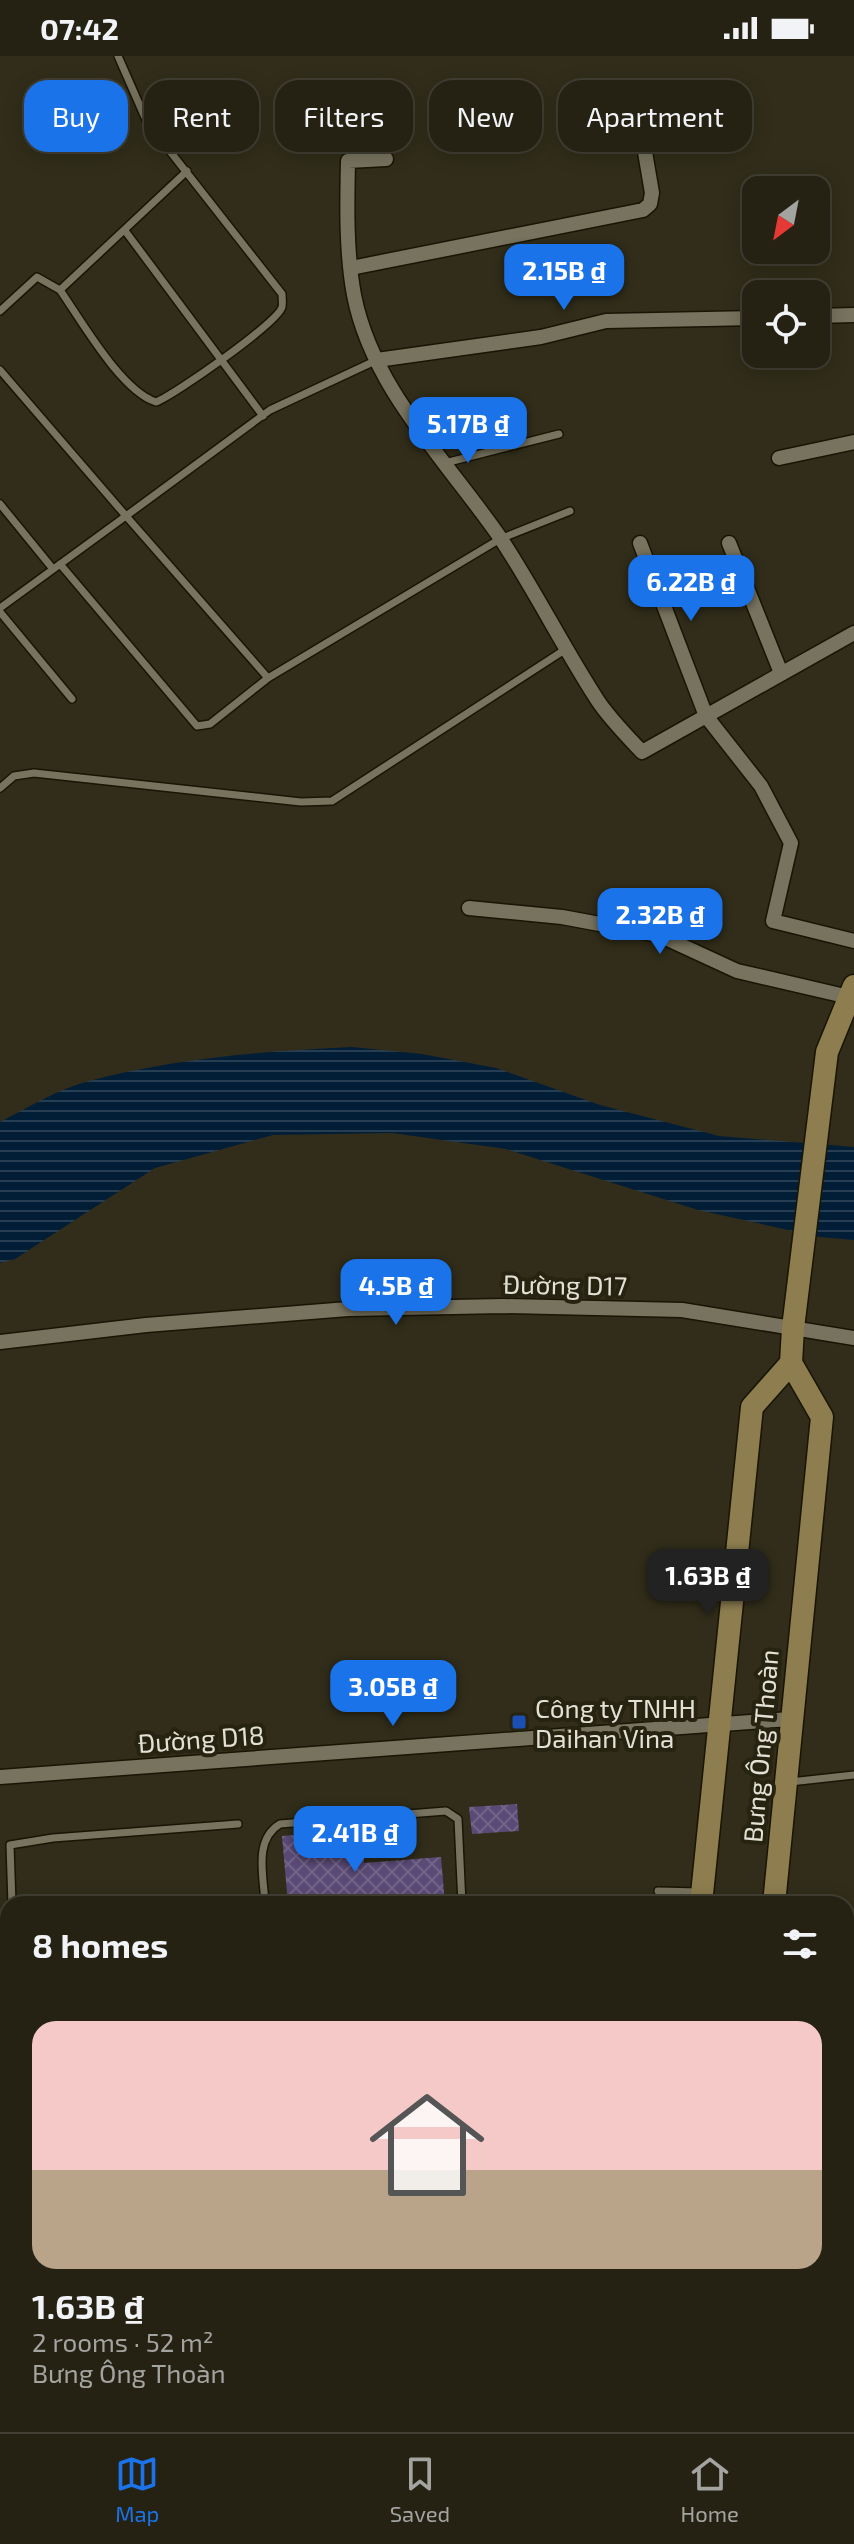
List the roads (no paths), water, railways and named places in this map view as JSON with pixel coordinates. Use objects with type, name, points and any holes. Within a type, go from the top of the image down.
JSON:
[{"type":"street","points":[[351,268],[643,210],[650,204],[652,193],[645,152]]},
{"type":"street","points":[[386,159],[348,161],[354,296],[377,360],[443,463],[500,539],[600,704],[642,752],[854,633]]},
{"type":"street","points":[[830,316],[854,315]]},
{"type":"street","points":[[377,360],[541,337],[606,321],[742,318]]},
{"type":"street","points":[[779,458],[854,442]]},
{"type":"street","points":[[640,543],[706,716],[761,786],[791,843],[773,921],[854,941]]},
{"type":"street","points":[[729,543],[781,673]]},
{"type":"street","points":[[469,908],[562,917],[659,935],[737,971],[852,992],[827,1052],[791,1363]]},
{"type":"street","name":"Đường D17","points":[[0,1342],[146,1325],[348,1309],[488,1306],[682,1310],[854,1338]]},
{"type":"street","name":"Bưng Ông Thoàn","points":[[702,1896],[752,1407],[791,1363],[822,1417],[783,1783],[775,1896]]},
{"type":"street","name":"Đường D18","points":[[0,1777],[790,1719]]},
{"type":"lane","points":[[0,311],[37,277],[60,290],[115,367],[145,399],[156,402],[223,358],[274,319],[282,306],[282,294],[147,122],[118,56]]},
{"type":"lane","points":[[60,290],[126,232],[187,171]]},
{"type":"lane","points":[[126,232],[223,358],[263,416]]},
{"type":"lane","points":[[72,699],[0,610],[263,416],[377,360]]},
{"type":"lane","points":[[0,370],[268,678]]},
{"type":"lane","points":[[443,463],[559,434]]},
{"type":"lane","points":[[0,504],[197,726],[210,724],[268,678],[500,539],[570,511]]},
{"type":"lane","points":[[0,788],[14,776],[34,773],[301,802],[332,801],[567,649]]},
{"type":"lane","points":[[783,1783],[854,1775]]},
{"type":"lane","points":[[265,1896],[262,1845],[268,1831],[280,1824],[446,1811],[458,1819],[462,1896]]},
{"type":"lane","points":[[12,1896],[10,1845],[53,1838],[238,1824]]},
{"type":"lane","points":[[658,1891],[689,1896]]},
{"type":"water","points":[[352,1047],[422,1054],[496,1068],[600,1105],[719,1136],[854,1147],[854,1240],[820,1237],[698,1210],[506,1149],[392,1133],[273,1135],[155,1168],[15,1259],[0,1263],[0,1122],[66,1089],[121,1073],[220,1057]]},
{"type":"place","name":"Công ty TNHH Daihan Vina","points":[[519,1722]]}]
